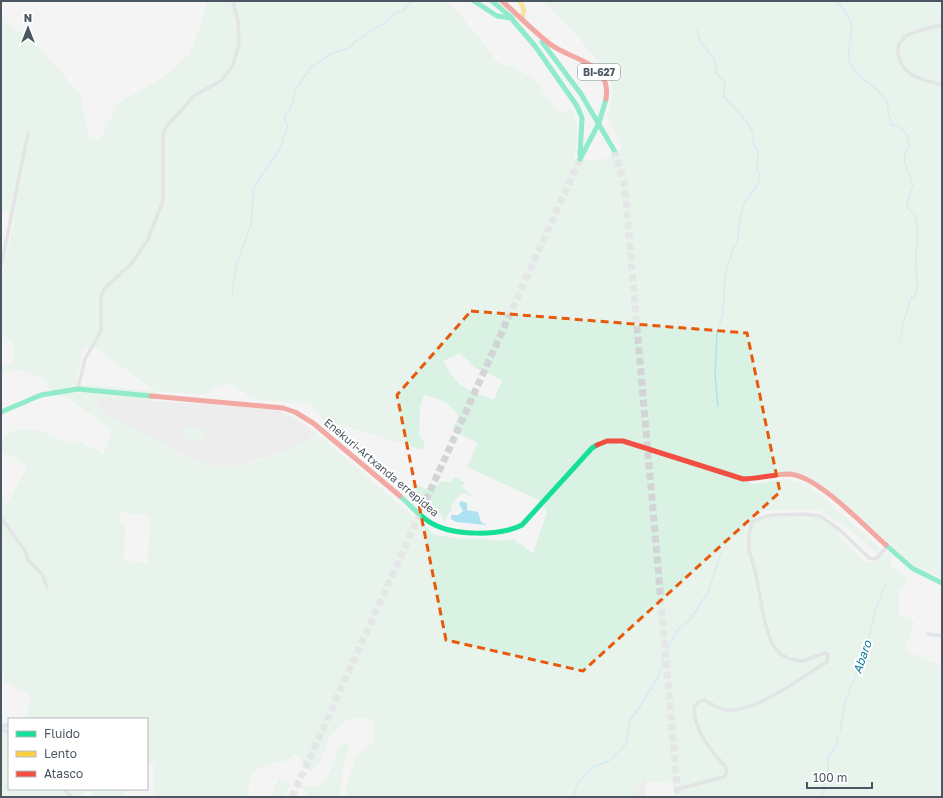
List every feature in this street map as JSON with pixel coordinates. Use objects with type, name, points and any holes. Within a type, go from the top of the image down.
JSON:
[{"type":"main road","points":[[474,1],[497,16],[511,18]]},
{"type":"main road","points":[[492,1],[543,43]]},
{"type":"main road","points":[[502,1],[522,19],[543,43],[591,109],[614,150]]},
{"type":"main road","points":[[520,1],[524,10],[522,19]]},
{"type":"main road","name":"BI-627","points":[[511,18],[535,46],[577,106],[582,118],[580,159],[600,119],[606,101],[606,89],[603,79],[590,64],[558,50],[522,19]]},
{"type":"main road","name":"Enekuri-Artxanda errepidea","points":[[1,412],[41,395],[78,389],[271,406],[295,412],[313,423],[424,517],[441,527],[505,532],[518,528],[531,516],[586,453],[599,444],[607,441],[623,441],[743,479],[756,479],[782,474],[796,474],[817,484],[912,568],[942,583]]},
{"type":"street","points":[[78,389],[85,359],[89,349],[101,331],[101,298],[104,289],[131,264],[147,241],[163,201],[164,135],[166,127],[194,96],[222,80],[234,65],[239,44],[238,22],[233,1]]},
{"type":"street","points":[[942,25],[906,36],[902,41],[898,55],[902,65],[911,74],[925,81],[942,85]]},
{"type":"street","points":[[1,267],[28,133]]},
{"type":"street","points":[[675,790],[724,777],[727,772],[725,766],[699,732],[694,718],[694,706],[697,702],[704,700],[725,710],[734,710],[789,688],[827,662],[828,656],[825,654],[803,661],[790,659],[780,654],[771,642],[765,623],[756,575],[749,550],[750,525],[754,520],[775,514],[814,515],[829,521],[870,558],[876,559],[885,549]]},
{"type":"street","points":[[1,518],[24,549],[29,561],[42,574],[47,587]]},
{"type":"street","points":[[928,634],[942,636]]},
{"type":"highlighted area","points":[[471,311],[747,333],[780,492],[583,671],[446,640],[397,395]]},
{"type":"shaded area","points":[[99,397],[273,409],[290,415],[311,428],[310,440],[291,449],[238,466],[220,467],[197,463],[149,436],[97,411]]},
{"type":"shaded area","points":[[646,777],[646,797],[630,797]]},
{"type":"green space","points":[[207,1],[448,1],[478,36],[496,61],[505,66],[513,67],[535,79],[554,108],[560,113],[568,111],[570,108],[575,119],[577,132],[573,157],[593,161],[606,159],[612,156],[622,146],[611,125],[608,114],[613,89],[612,85],[602,66],[593,54],[544,1],[942,1],[942,578],[914,565],[814,479],[789,472],[750,477],[751,484],[788,479],[808,485],[880,548],[877,553],[847,527],[818,510],[753,512],[757,521],[770,517],[788,516],[806,516],[822,519],[840,532],[838,536],[857,555],[860,555],[862,560],[868,563],[877,561],[883,554],[891,555],[891,568],[903,574],[908,579],[899,589],[899,615],[915,622],[904,650],[942,666],[942,797],[695,797],[678,795],[671,783],[647,783],[646,777],[630,797],[346,797],[347,786],[356,755],[374,743],[373,719],[347,719],[329,737],[320,763],[311,772],[295,754],[285,761],[265,765],[250,775],[248,797],[154,797],[154,764],[148,763],[148,718],[28,718],[28,706],[32,697],[26,692],[3,681],[6,676],[1,673],[1,502],[7,504],[28,466],[1,450],[2,441],[10,432],[14,430],[24,429],[31,431],[36,429],[72,445],[74,439],[104,454],[112,430],[65,396],[61,398],[50,390],[45,379],[15,368],[1,373],[1,368],[13,363],[15,348],[5,335],[1,334],[1,281],[15,215],[1,210],[1,21],[31,38],[80,94],[89,138],[100,141],[117,104],[165,76],[188,56],[201,25]],"holes":[[[84,347],[95,348],[156,391],[76,384]],[[460,353],[475,368],[502,380],[494,400],[463,387],[454,378],[443,361]],[[227,383],[243,391],[251,399],[311,404],[322,418],[330,423],[423,450],[425,442],[419,435],[420,407],[424,395],[444,401],[459,415],[452,430],[478,443],[467,467],[539,500],[547,512],[533,553],[513,539],[498,541],[481,538],[464,539],[435,535],[311,428],[310,440],[290,449],[252,462],[229,467],[219,467],[200,463],[191,459],[143,433],[97,411],[99,397],[153,401],[157,391],[205,395],[211,388]],[[121,512],[151,516],[147,563],[124,560],[125,523],[119,522]]]},
{"type":"green space","points":[[183,426],[204,429],[202,440],[182,438]]},
{"type":"green space","points":[[455,477],[466,483],[461,486],[473,497],[461,493],[452,504],[451,511],[448,513],[444,521],[440,512],[437,516],[433,513],[432,507],[426,509],[420,504],[418,499],[411,498],[396,488],[403,490],[418,485],[424,489],[436,487],[440,482],[450,482]]},
{"type":"green space","points":[[8,722],[8,790],[90,790],[78,797],[1,797],[1,723]]},
{"type":"green space","points":[[346,742],[349,748],[342,772],[340,797],[307,797],[306,792],[301,786],[310,787],[318,785],[323,781],[328,776],[339,746]]},
{"type":"green space","points":[[279,778],[291,783],[285,797],[271,797]]},
{"type":"green space","points":[[90,790],[126,790],[122,797],[94,797]]},
{"type":"water","points":[[461,501],[467,503],[467,510],[478,512],[481,522],[487,525],[456,522],[451,519],[451,515],[458,515],[463,511],[459,504]]},
{"type":"waterway","points":[[232,296],[236,265],[251,225],[254,187],[280,149],[288,126],[285,120],[285,115],[290,109],[296,89],[311,67],[331,54],[349,48],[356,41],[375,28],[384,24],[396,12],[403,11],[411,1]]},
{"type":"waterway","points":[[837,1],[847,15],[852,28],[848,54],[853,69],[879,91],[888,103],[888,113],[892,125],[899,126],[907,135],[909,147],[906,151],[905,160],[913,185],[907,207],[915,215],[918,232],[916,252],[917,291],[915,296],[911,298],[904,320],[900,342]]},
{"type":"waterway","points":[[697,30],[701,42],[715,60],[716,73],[725,82],[724,97],[743,117],[753,132],[754,146],[758,151],[757,169],[760,173],[757,185],[743,206],[737,244],[734,247],[725,275],[723,312],[717,334],[715,375],[718,406]]},
{"type":"waterway","points":[[573,797],[577,784],[593,767],[609,761],[626,744],[629,722],[658,677],[662,666],[662,659],[679,628],[690,620],[708,592],[722,551]]},
{"type":"waterway","name":"Abaro","points":[[840,731],[846,699],[867,648],[876,608],[886,583]]},
{"type":"waterway","name":"Abaro","points":[[822,797],[828,770],[828,757],[837,744],[838,737]]},
{"type":"tunnel","points":[[614,150],[624,183],[626,201],[678,797]]},
{"type":"tunnel","points":[[292,797],[580,159]]},
{"type":"traffic: fast","points":[[474,1],[497,16],[511,18],[535,46],[577,106],[582,118],[580,155]]},
{"type":"traffic: fast","points":[[492,1],[512,18]]},
{"type":"traffic: fast","points":[[542,42],[581,94],[614,150]]},
{"type":"traffic: fast","points":[[580,159],[599,123],[606,99]]},
{"type":"traffic: fast","points":[[1,412],[41,395],[78,389],[151,396]]},
{"type":"traffic: fast","points":[[400,496],[424,518],[442,528],[453,531],[478,533],[490,533],[513,529],[522,525],[592,448],[597,445]]},
{"type":"traffic: fast","points":[[886,545],[912,568],[942,583]]},
{"type":"traffic: slow","points":[[520,1],[524,10],[522,19]]},
{"type":"traffic: jam","points":[[502,1],[550,44],[597,69],[603,77],[606,86],[606,99]]},
{"type":"traffic: jam","points":[[151,396],[283,408],[295,412],[313,423],[400,496]]},
{"type":"traffic: jam","points":[[597,445],[607,441],[623,441],[743,479],[783,474],[800,477],[813,483],[840,503],[886,545]]}]
